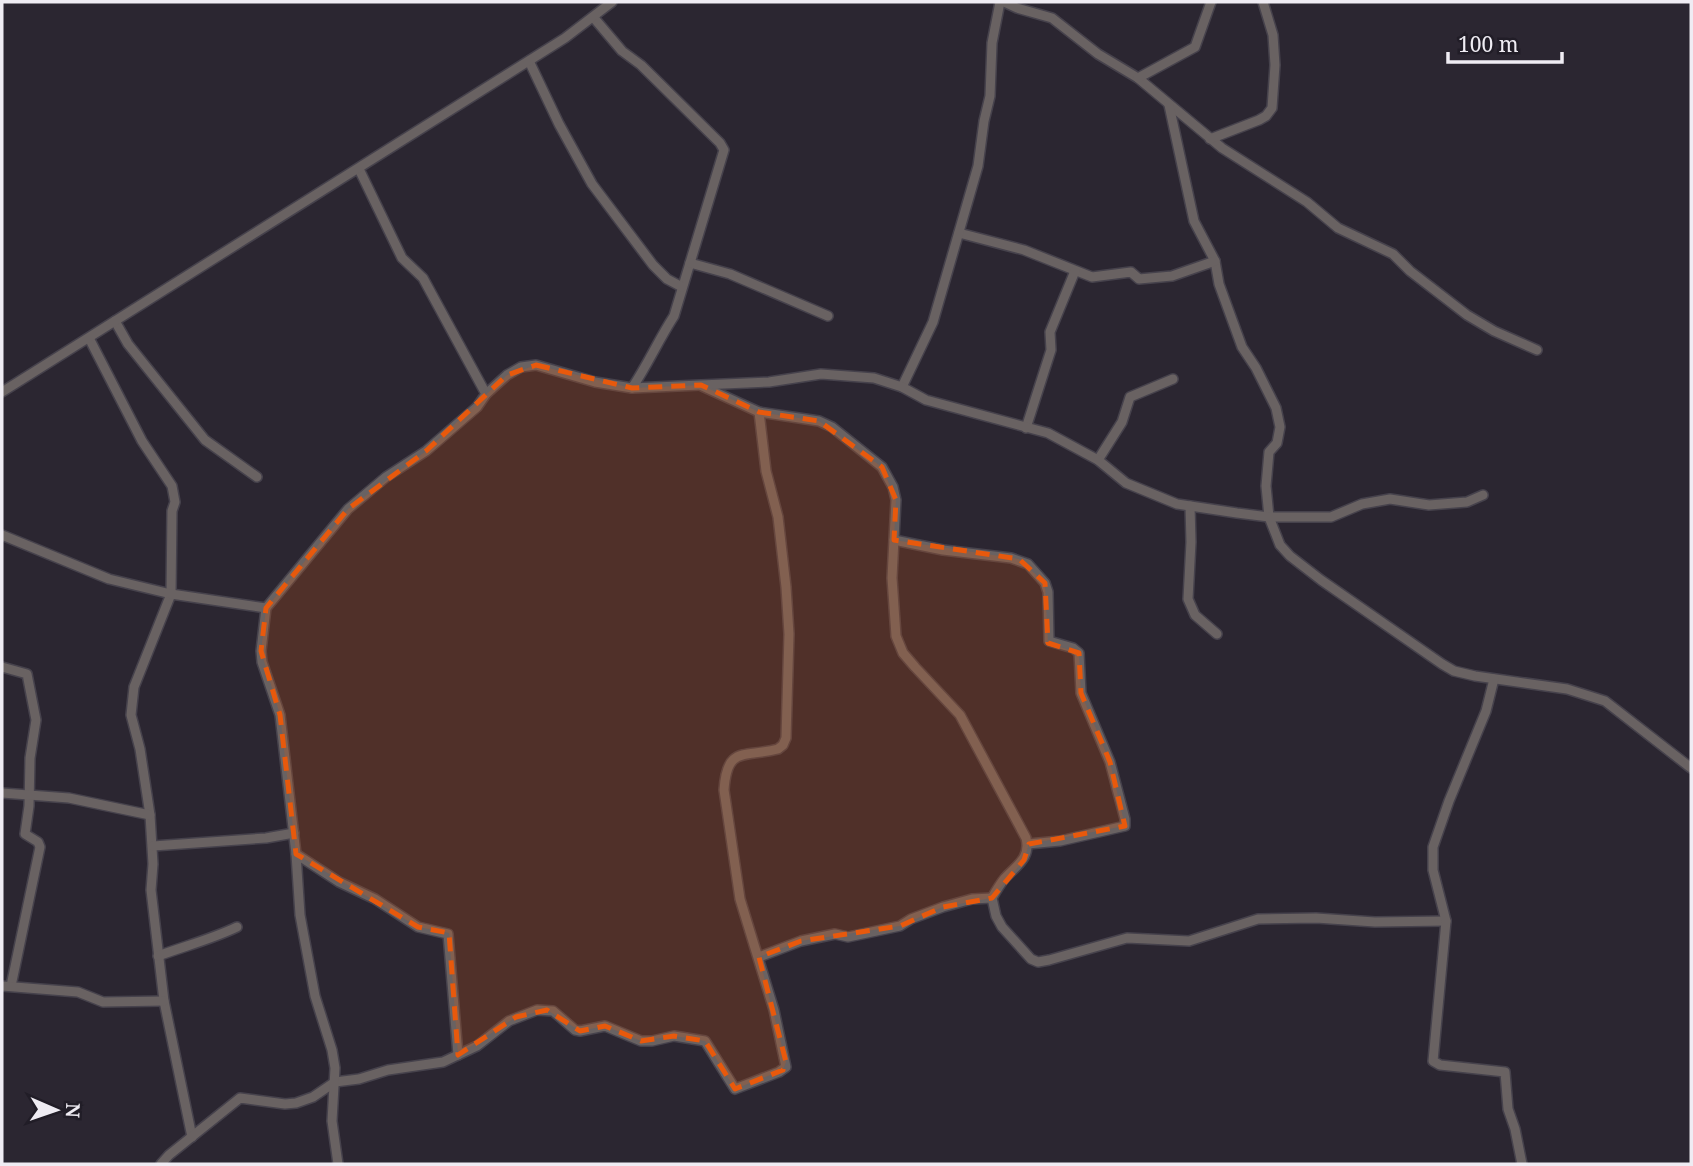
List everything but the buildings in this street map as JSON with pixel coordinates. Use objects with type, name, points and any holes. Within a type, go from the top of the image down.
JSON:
[{"type":"street","points":[[2,392],[529,61],[594,18],[612,2]]},
{"type":"street","points":[[902,387],[933,322],[978,166],[990,96],[992,43],[1002,2],[1052,18],[1098,54],[1138,78],[1210,139],[1252,169],[1307,202],[1338,228],[1393,254],[1410,271],[1467,315],[1494,331],[1537,350]]},
{"type":"street","points":[[1138,78],[1195,47],[1211,2]]},
{"type":"street","points":[[1210,139],[1266,116],[1272,108],[1273,35],[1263,2]]},
{"type":"street","points":[[594,18],[622,51],[641,65],[720,143],[723,150],[674,316],[632,388]]},
{"type":"street","points":[[529,61],[592,184],[653,265],[667,279],[682,287]]},
{"type":"street","points":[[1169,105],[1194,221],[1215,261],[1219,284],[1242,347],[1276,408],[1280,427],[1277,443],[1269,452],[1266,486],[1269,517],[1280,544],[1290,556],[1321,580],[1454,671],[1567,689],[1605,701],[1691,768]]},
{"type":"street","points":[[359,169],[402,258],[423,278],[486,394]]},
{"type":"street","points":[[959,233],[1024,250],[1096,278],[1131,272],[1139,278],[1162,277],[1215,261]]},
{"type":"street","points":[[690,263],[730,274],[828,316]]},
{"type":"street","points":[[1026,428],[1051,351],[1050,332],[1075,271]]},
{"type":"street","points":[[115,321],[128,344],[198,432],[236,464],[257,477]]},
{"type":"street","points":[[89,338],[142,441],[172,486],[174,494],[171,594],[134,687],[131,715],[150,815],[153,846],[151,890],[163,1001],[192,1137]]},
{"type":"street","points":[[338,1164],[332,1121],[335,1082],[332,1049],[315,996],[307,957],[280,715],[262,662],[266,608],[348,509],[386,477],[426,451],[477,407],[486,394],[507,375],[521,367],[536,365],[595,382],[632,388],[786,381],[821,373],[874,378],[902,387],[926,400],[986,414],[1048,433],[1098,460],[1126,482],[1177,504],[1269,517],[1331,517],[1362,504],[1390,499],[1429,505],[1467,502],[1483,495]]},
{"type":"street","points":[[1098,460],[1122,422],[1130,397],[1173,379]]},
{"type":"street","points":[[701,385],[759,412],[819,421],[832,427],[875,460],[887,477],[896,500],[893,614],[896,636],[903,653],[960,715],[992,771],[1028,844],[1024,860],[1006,877],[992,898],[1002,927],[1031,959],[1038,962],[1127,938],[1189,940],[1258,919],[1446,921]]},
{"type":"street","points":[[161,1164],[240,1098],[296,1103],[313,1097],[335,1082],[359,1080],[388,1070],[431,1065],[477,1046],[516,1017],[537,1010],[547,1010],[560,1015],[575,1030],[580,1031],[605,1026],[641,1041],[674,1036],[705,1041],[733,1087],[739,1088],[779,1072],[786,1066],[760,957],[740,899],[724,790],[729,763],[736,757],[778,749],[786,738],[789,634],[786,587],[778,517],[766,471],[759,412]]},
{"type":"street","points":[[1190,506],[1188,599],[1195,615],[1217,634]]},
{"type":"street","points":[[2,535],[109,579],[171,594],[266,608]]},
{"type":"street","points":[[894,540],[943,550],[1011,558],[1028,564],[1045,583],[1048,593],[1049,641],[1073,648],[1079,653],[1081,693],[1110,762],[1125,826],[1060,841],[1028,844]]},
{"type":"street","points":[[2,667],[22,672],[29,679],[36,720],[25,834],[38,842],[40,847],[7,986],[78,992],[103,1002],[163,1001]]},
{"type":"street","points":[[1494,679],[1486,711],[1433,847],[1433,870],[1446,921],[1433,1061],[1440,1065],[1505,1072],[1508,1109],[1515,1129],[1521,1164]]},
{"type":"street","points":[[2,793],[79,799],[150,815]]},
{"type":"street","points":[[153,846],[266,838],[294,833]]},
{"type":"street","points":[[296,854],[418,927],[447,934],[458,1055]]},
{"type":"street","points":[[760,957],[801,941],[835,934],[848,937],[900,926],[943,907],[972,899],[992,898]]},
{"type":"street","points":[[158,956],[237,927]]},
{"type":"highlighted area","points":[[536,365],[632,388],[701,385],[759,412],[819,421],[882,467],[896,500],[894,540],[1019,559],[1045,583],[1048,643],[1079,653],[1081,693],[1110,762],[1125,826],[1029,844],[1024,860],[992,898],[943,907],[900,926],[801,941],[759,957],[786,1062],[783,1070],[735,1089],[705,1041],[674,1036],[641,1041],[605,1026],[580,1031],[547,1010],[516,1017],[458,1055],[449,933],[418,927],[296,854],[280,715],[261,651],[266,608],[348,509],[426,451],[507,375]]}]
